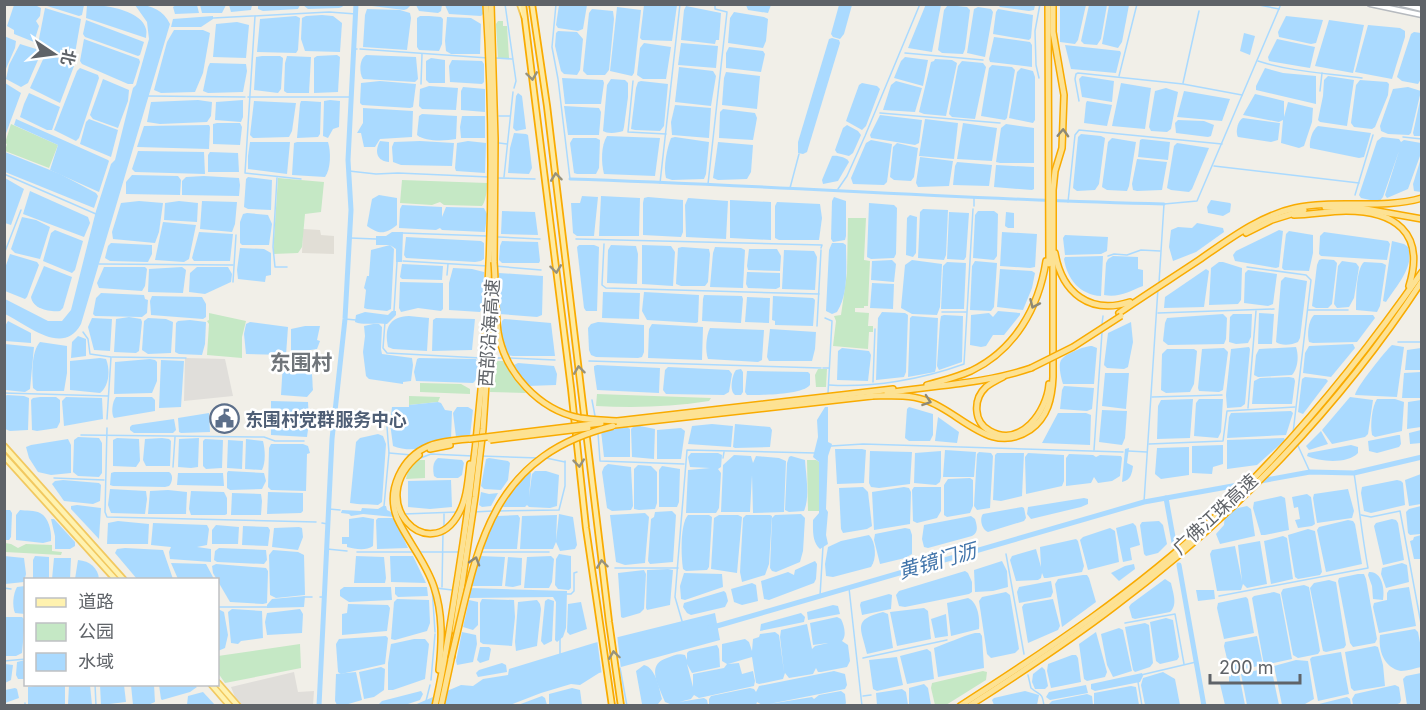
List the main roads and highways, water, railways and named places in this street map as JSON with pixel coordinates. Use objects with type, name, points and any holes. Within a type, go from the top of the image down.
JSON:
[{"type":"highway","name":"西部沿海高速","points":[[476,442],[487,317],[490,220],[490,117],[486,4]]},
{"type":"highway","name":"西部沿海高速","points":[[451,659],[483,429],[494,262],[495,139],[491,4]]},
{"type":"highway","points":[[522,4],[551,226],[586,528],[612,705]]},
{"type":"highway","points":[[534,4],[621,705]]},
{"type":"highway","points":[[1003,377],[986,387],[977,401],[977,415],[986,428],[1003,435],[1026,428],[1039,416],[1047,400],[1049,374],[1048,247],[1051,191],[1048,4]]},
{"type":"highway","points":[[1051,191],[1054,171],[1062,148],[1064,95],[1053,32],[1053,4]]},
{"type":"highway","points":[[541,147],[546,141],[552,146]]},
{"type":"highway","points":[[656,418],[869,396],[1003,377],[1057,356],[1227,244],[1272,220],[1345,207],[1398,203],[1422,198]]},
{"type":"highway","points":[[1167,283],[1249,227],[1272,216],[1310,206],[1345,207],[1422,217]]},
{"type":"highway","points":[[1345,207],[1388,217],[1401,223],[1411,233],[1417,248],[1418,263],[1411,283],[1398,306]]},
{"type":"highway","points":[[869,396],[910,396],[923,399],[946,409],[979,432],[997,438],[1017,436],[1035,426],[1047,411],[1052,391],[1050,216]]},
{"type":"highway","points":[[551,226],[557,230],[561,225]]},
{"type":"highway","points":[[1052,238],[1061,276],[1076,294],[1093,303],[1110,306],[1145,297]]},
{"type":"highway","points":[[927,385],[981,366],[1015,336],[1034,307],[1040,291],[1048,247]]},
{"type":"highway","points":[[494,262],[498,332],[506,357],[521,381],[538,399],[561,412],[580,418],[615,423]]},
{"type":"highway","name":"广佛江珠高速","points":[[969,705],[1117,605],[1213,522],[1275,464],[1348,372],[1422,272]]},
{"type":"highway","name":"广佛江珠高速","points":[[1304,429],[1357,370],[1422,281]]},
{"type":"highway","points":[[437,698],[442,643],[440,609],[427,569],[397,517],[394,492],[401,470],[416,453],[440,443],[927,385],[970,382],[1003,375],[1033,365],[1120,314]]},
{"type":"highway","points":[[476,442],[472,452],[465,498],[456,519],[447,528],[434,533],[412,528],[400,514],[398,491],[406,469],[417,457],[428,450],[446,445],[615,423]]},
{"type":"highway","points":[[441,705],[480,545],[503,499],[525,471],[553,448],[568,440],[615,423]]},
{"type":"highway","points":[[435,705],[464,541],[476,442]]},
{"type":"highway","name":"广佛江珠高速","points":[[960,705],[1010,674],[1109,605],[1213,522]]},
{"type":"main road","points":[[1371,4],[1422,15]]},
{"type":"main road","points":[[1402,4],[1422,9]]},
{"type":"main road","points":[[4,446],[123,578]]},
{"type":"main road","points":[[4,456],[115,578]]},
{"type":"main road","points":[[219,684],[238,705]]},
{"type":"main road","points":[[213,686],[230,705]]},
{"type":"water","points":[[200,4],[226,5],[222,13],[202,13]]},
{"type":"water","points":[[229,4],[252,5],[251,10],[231,12]]},
{"type":"water","points":[[258,4],[300,5],[298,9],[263,11],[258,9]]},
{"type":"water","points":[[416,4],[442,5],[438,13],[419,11]]},
{"type":"water","points":[[746,4],[771,5],[768,13],[748,10]]},
{"type":"water","points":[[926,4],[941,5],[932,52],[908,48]]},
{"type":"water","points":[[1035,4],[1034,10],[1029,11],[998,5]]},
{"type":"water","points":[[14,5],[35,5],[41,8],[40,16],[36,21],[39,26],[34,42],[14,34],[14,30],[7,26]]},
{"type":"water","points":[[44,5],[84,5],[82,15],[79,16]]},
{"type":"water","points":[[87,5],[112,7],[130,13],[143,22],[146,38],[86,18]]},
{"type":"water","points":[[135,5],[155,8],[170,24],[81,324],[74,333],[65,338],[45,336],[5,314],[5,299],[48,321],[62,321],[71,310],[96,211],[111,164],[115,160],[133,88],[136,85],[149,39],[147,22]]},
{"type":"water","points":[[197,5],[199,13],[175,14],[173,7]]},
{"type":"water","points":[[303,5],[344,5],[339,8],[308,9]]},
{"type":"water","points":[[364,5],[411,5],[404,10]]},
{"type":"water","points":[[445,5],[482,5],[483,14],[481,16],[449,14]]},
{"type":"water","points":[[559,5],[587,5],[583,29],[578,31],[558,28],[556,25]]},
{"type":"water","points":[[644,5],[677,5],[672,41],[642,40],[640,38]]},
{"type":"water","points":[[839,5],[852,5],[844,34],[840,39],[831,34]]},
{"type":"water","points":[[948,5],[967,7],[970,10],[963,54],[942,53],[938,50],[944,10]]},
{"type":"water","points":[[1060,5],[1086,5],[1078,40],[1075,44],[1060,42]]},
{"type":"water","points":[[1089,5],[1107,5],[1101,39],[1097,45],[1084,44],[1081,41]]},
{"type":"water","points":[[1109,5],[1129,5],[1122,42],[1118,48],[1102,44]]},
{"type":"water","points":[[686,6],[721,13],[719,40],[716,40],[715,44],[681,40]]},
{"type":"water","points":[[617,7],[641,10],[632,76],[610,71]]},
{"type":"water","points":[[978,7],[991,9],[993,12],[985,57],[967,53],[974,9]]},
{"type":"water","points":[[45,8],[81,19],[74,59],[38,44]]},
{"type":"water","points":[[367,9],[400,10],[410,13],[407,50],[363,47]]},
{"type":"water","points":[[592,9],[613,11],[609,70],[605,75],[587,75],[583,71],[589,13]]},
{"type":"water","points":[[998,9],[1033,15],[1031,38],[1029,40],[993,34]]},
{"type":"water","points":[[734,12],[768,19],[763,48],[728,43],[730,18]]},
{"type":"water","points":[[213,16],[213,19],[201,27],[171,27],[173,19]]},
{"type":"water","points":[[296,16],[300,18],[296,53],[257,52],[260,19]]},
{"type":"water","points":[[333,16],[342,23],[340,52],[305,51],[301,39],[302,18]]},
{"type":"water","points":[[420,16],[443,19],[442,44],[439,51],[419,50],[417,47],[417,18]]},
{"type":"water","points":[[1286,16],[1323,20],[1316,43],[1279,37],[1278,32]]},
{"type":"water","points":[[447,17],[471,18],[481,24],[480,54],[451,54],[446,51]]},
{"type":"water","points":[[86,20],[144,42],[140,55],[85,37],[83,34]]},
{"type":"water","points":[[1329,20],[1364,25],[1353,73],[1315,66]]},
{"type":"water","points":[[237,22],[249,25],[246,58],[213,57],[216,24]]},
{"type":"water","points":[[1368,25],[1400,28],[1405,31],[1392,79],[1355,72]]},
{"type":"water","points":[[174,30],[203,30],[210,33],[203,73],[195,92],[161,93],[154,90],[167,42]]},
{"type":"water","points":[[558,31],[577,32],[583,39],[580,70],[577,75],[564,74],[561,71],[555,46]]},
{"type":"water","points":[[1244,33],[1255,36],[1250,55],[1240,51]]},
{"type":"water","points":[[1421,33],[1421,79],[1418,84],[1402,81],[1397,77],[1411,34]]},
{"type":"water","points":[[4,36],[16,41],[5,71]]},
{"type":"water","points":[[994,37],[1030,42],[1032,67],[990,62]]},
{"type":"water","points":[[84,39],[139,59],[133,84],[128,84],[82,64],[80,61]]},
{"type":"water","points":[[829,39],[839,40],[840,43],[807,152],[798,153],[798,142]]},
{"type":"water","points":[[1277,39],[1315,47],[1310,68],[1269,61],[1268,57]]},
{"type":"water","points":[[644,43],[671,47],[666,79],[643,79],[637,75],[640,48]]},
{"type":"water","points":[[681,43],[718,46],[716,68],[678,65]]},
{"type":"water","points":[[20,44],[41,53],[28,83],[21,87],[6,79],[9,65]]},
{"type":"water","points":[[1065,45],[1120,51],[1116,73],[1071,69]]},
{"type":"water","points":[[729,47],[763,51],[765,54],[761,72],[726,68],[726,53]]},
{"type":"water","points":[[45,55],[60,58],[74,66],[60,103],[30,88]]},
{"type":"water","points":[[337,55],[340,57],[338,92],[314,93],[314,58]]},
{"type":"water","points":[[366,55],[416,57],[418,79],[415,82],[363,79],[360,66]]},
{"type":"water","points":[[287,56],[311,57],[309,93],[284,91]]},
{"type":"water","points":[[256,57],[283,58],[281,89],[278,93],[254,90]]},
{"type":"water","points":[[905,57],[928,60],[923,86],[894,78]]},
{"type":"water","points":[[431,58],[445,60],[445,83],[429,83],[426,80],[426,61]]},
{"type":"water","points":[[935,59],[952,60],[957,63],[946,116],[919,112],[931,62]]},
{"type":"water","points":[[452,60],[482,61],[484,82],[482,84],[450,82],[449,66]]},
{"type":"water","points":[[962,61],[983,63],[986,67],[975,119],[952,117],[949,114],[958,66]]},
{"type":"water","points":[[210,63],[246,64],[243,92],[208,93],[203,91]]},
{"type":"water","points":[[992,65],[1012,67],[1015,70],[1005,120],[981,116],[989,68]]},
{"type":"water","points":[[679,67],[713,71],[716,76],[711,106],[675,102]]},
{"type":"water","points":[[80,68],[98,75],[99,78],[76,141],[54,130]]},
{"type":"water","points":[[1021,68],[1033,71],[1035,77],[1035,120],[1033,123],[1009,118],[1017,72]]},
{"type":"water","points":[[1265,68],[1283,73],[1316,76],[1316,104],[1256,90]]},
{"type":"water","points":[[726,72],[760,76],[757,109],[722,105]]},
{"type":"water","points":[[1082,76],[1114,81],[1112,102],[1082,97],[1079,79]]},
{"type":"water","points":[[1328,76],[1354,80],[1347,126],[1318,120],[1324,80]]},
{"type":"water","points":[[562,78],[603,80],[601,104],[565,104]]},
{"type":"water","points":[[103,79],[129,90],[128,101],[118,128],[93,119],[90,115]]},
{"type":"water","points":[[611,79],[625,80],[628,83],[628,97],[623,131],[607,133],[603,131],[607,85]]},
{"type":"water","points":[[1360,80],[1389,84],[1388,95],[1375,127],[1372,129],[1354,127],[1351,123],[1356,85]]},
{"type":"water","points":[[380,81],[416,84],[413,107],[362,105],[360,103],[361,83]]},
{"type":"water","points":[[896,81],[922,88],[915,112],[883,110],[891,85]]},
{"type":"water","points":[[638,82],[668,84],[664,126],[660,131],[631,129],[636,88]]},
{"type":"water","points":[[4,83],[21,93],[5,136]]},
{"type":"water","points":[[862,83],[877,86],[880,89],[866,126],[862,130],[846,121],[859,85]]},
{"type":"water","points":[[1121,83],[1151,88],[1145,129],[1112,126]]},
{"type":"water","points":[[429,86],[458,88],[456,110],[422,109],[419,106],[420,89]]},
{"type":"water","points":[[463,87],[485,89],[485,112],[461,110]]},
{"type":"water","points":[[1408,87],[1421,91],[1411,133],[1409,135],[1388,134],[1381,131],[1380,126],[1393,89]]},
{"type":"water","points":[[1166,88],[1178,92],[1171,129],[1167,132],[1151,131],[1149,127],[1155,91]]},
{"type":"water","points":[[1184,91],[1230,99],[1222,121],[1177,117]]},
{"type":"water","points":[[29,93],[60,107],[52,130],[47,130],[20,117]]},
{"type":"water","points":[[518,93],[522,96],[526,129],[516,131],[513,128]]},
{"type":"water","points":[[1255,94],[1284,101],[1284,117],[1288,102],[1313,108],[1312,122],[1304,146],[1299,148],[1281,143],[1283,120],[1279,122],[1243,115]]},
{"type":"water","points":[[1421,96],[1421,136],[1414,136],[1413,133]]},
{"type":"water","points":[[198,100],[212,102],[211,116],[207,122],[160,124],[147,122],[151,102]]},
{"type":"water","points":[[243,100],[241,122],[215,120],[216,102]]},
{"type":"water","points":[[254,101],[296,103],[289,137],[253,138],[250,135]]},
{"type":"water","points":[[301,101],[321,102],[318,137],[297,138]]},
{"type":"water","points":[[324,101],[340,101],[339,127],[333,129],[328,138],[323,136]]},
{"type":"water","points":[[1087,101],[1112,105],[1107,126],[1084,123]]},
{"type":"water","points":[[675,105],[711,108],[709,138],[672,135],[671,122]]},
{"type":"water","points":[[564,106],[599,108],[601,112],[599,135],[568,135]]},
{"type":"water","points":[[363,108],[413,111],[412,137],[380,139],[375,147],[364,147],[361,133],[357,133],[363,123]]},
{"type":"water","points":[[723,109],[755,113],[757,118],[753,140],[719,138],[720,112]]},
{"type":"water","points":[[422,114],[457,116],[456,139],[430,140],[417,135],[419,116]]},
{"type":"water","points":[[880,115],[922,120],[919,143],[915,145],[871,138],[870,135]]},
{"type":"water","points":[[462,116],[485,116],[485,138],[461,138]]},
{"type":"water","points":[[1243,118],[1280,123],[1278,140],[1271,142],[1238,137],[1238,126]]},
{"type":"water","points":[[16,119],[108,160],[99,192],[50,170],[58,145],[14,125]]},
{"type":"water","points":[[89,119],[118,130],[111,157],[80,144],[86,122]]},
{"type":"water","points":[[925,119],[958,123],[954,159],[919,156]]},
{"type":"water","points":[[1178,120],[1204,121],[1214,125],[1211,136],[1176,133],[1175,123]]},
{"type":"water","points":[[240,123],[242,127],[240,145],[213,144],[213,124]]},
{"type":"water","points":[[963,123],[997,128],[992,161],[957,159]]},
{"type":"water","points":[[1006,124],[1034,128],[1034,163],[996,162],[1001,128]]},
{"type":"water","points":[[209,125],[209,149],[137,147],[144,126]]},
{"type":"water","points":[[847,125],[861,135],[853,153],[849,156],[837,153],[835,150],[843,128]]},
{"type":"water","points":[[1318,126],[1371,133],[1364,157],[1359,158],[1310,148],[1311,136]]},
{"type":"water","points":[[514,133],[528,135],[532,168],[529,174],[508,173]]},
{"type":"water","points":[[1081,134],[1105,138],[1099,184],[1095,190],[1077,191],[1073,188],[1078,137]]},
{"type":"water","points":[[607,136],[660,138],[655,176],[604,174],[602,154]]},
{"type":"water","points":[[1382,137],[1399,139],[1401,142],[1404,140],[1421,143],[1420,156],[1408,189],[1387,198],[1385,195],[1399,151],[1383,197],[1379,202],[1361,198],[1359,195],[1377,141]]},
{"type":"water","points":[[573,138],[600,140],[599,168],[596,174],[574,173],[570,143]]},
{"type":"water","points":[[671,138],[709,142],[704,179],[672,180],[666,178],[667,152]]},
{"type":"water","points":[[1112,138],[1136,142],[1127,191],[1107,190],[1102,187],[1108,142]]},
{"type":"water","points":[[1142,139],[1170,142],[1168,160],[1138,157]]},
{"type":"water","points":[[871,140],[892,144],[887,182],[884,185],[853,184],[851,178],[866,143]]},
{"type":"water","points":[[380,141],[389,142],[389,162],[379,158],[377,149]]},
{"type":"water","points":[[468,141],[486,143],[485,173],[456,171],[457,143]]},
{"type":"water","points":[[250,142],[290,142],[287,174],[248,169]]},
{"type":"water","points":[[328,142],[330,160],[325,177],[292,175],[294,143]]},
{"type":"water","points":[[394,142],[454,143],[452,166],[401,165],[393,162]]},
{"type":"water","points":[[718,142],[753,145],[751,172],[747,179],[718,180],[713,178]]},
{"type":"water","points":[[897,143],[918,148],[914,177],[911,181],[894,180],[890,177],[893,147]]},
{"type":"water","points":[[1177,143],[1209,148],[1189,192],[1167,188],[1174,146]]},
{"type":"water","points":[[138,151],[204,152],[205,174],[135,172],[132,169]]},
{"type":"water","points":[[5,152],[60,174],[96,193],[98,196],[94,208],[5,172]]},
{"type":"water","points":[[210,152],[238,153],[239,172],[208,172]]},
{"type":"water","points":[[832,156],[839,156],[849,162],[838,181],[823,184],[822,180]]},
{"type":"water","points":[[920,157],[953,161],[949,186],[918,187],[916,183]]},
{"type":"water","points":[[1421,158],[1421,192],[1414,191],[1413,184]]},
{"type":"water","points":[[1137,159],[1167,162],[1162,190],[1133,190]]},
{"type":"water","points":[[957,162],[992,165],[989,186],[953,185]]},
{"type":"water","points":[[996,165],[1034,167],[1034,189],[994,187]]},
{"type":"water","points":[[132,175],[178,176],[181,180],[180,195],[126,194],[126,182]]},
{"type":"water","points":[[186,177],[239,178],[239,196],[182,195],[182,181]]},
{"type":"water","points":[[248,177],[272,180],[271,210],[244,207]]},
{"type":"water","points":[[5,178],[24,189],[11,225],[5,223]]},
{"type":"water","points":[[30,191],[88,217],[90,223],[84,237],[23,214]]},
{"type":"water","points":[[379,195],[397,198],[397,225],[382,232],[367,226],[372,199]]},
{"type":"water","points":[[582,196],[598,197],[594,236],[577,236],[573,233],[571,203],[580,203]]},
{"type":"water","points":[[601,196],[640,198],[639,236],[599,236]]},
{"type":"water","points":[[834,197],[846,201],[846,236],[845,240],[833,242],[831,239]]},
{"type":"water","points":[[644,198],[683,200],[681,237],[643,235],[643,203]]},
{"type":"water","points":[[688,198],[728,201],[726,239],[686,237],[685,205]]},
{"type":"water","points":[[730,200],[771,202],[771,240],[730,238]]},
{"type":"water","points":[[1211,200],[1230,203],[1230,212],[1223,216],[1208,213],[1207,207]]},
{"type":"water","points":[[139,201],[163,203],[155,243],[113,239],[112,232],[121,203]]},
{"type":"water","points":[[179,201],[198,203],[197,222],[164,220],[165,203]]},
{"type":"water","points":[[202,201],[237,202],[232,232],[200,229]]},
{"type":"water","points":[[777,202],[820,204],[822,218],[819,240],[779,240],[775,238]]},
{"type":"water","points":[[869,203],[894,205],[897,208],[894,258],[871,259],[867,257]]},
{"type":"water","points":[[402,205],[442,207],[442,217],[446,207],[484,208],[487,214],[485,232],[442,230],[440,228],[436,230],[399,228]]},
{"type":"water","points":[[923,209],[948,210],[944,260],[918,258],[920,212]]},
{"type":"water","points":[[502,211],[535,212],[538,235],[501,234]]},
{"type":"water","points":[[978,211],[994,211],[998,214],[997,256],[994,260],[973,258],[975,215]]},
{"type":"water","points":[[949,212],[969,213],[964,260],[947,259]]},
{"type":"water","points":[[1006,212],[1014,213],[1014,228],[1005,226]]},
{"type":"water","points":[[243,214],[268,215],[272,224],[269,245],[242,245],[240,243],[240,222]]},
{"type":"water","points":[[910,215],[917,217],[916,253],[913,257],[906,255],[907,218]]},
{"type":"water","points":[[22,217],[36,220],[50,227],[40,259],[15,253],[11,249]]},
{"type":"water","points":[[163,222],[196,225],[189,259],[184,262],[155,260]]},
{"type":"water","points":[[1197,223],[1223,228],[1224,232],[1196,252],[1173,261],[1169,247],[1171,230],[1178,227],[1192,228]]},
{"type":"water","points":[[55,230],[83,241],[75,270],[72,273],[43,261],[51,233]]},
{"type":"water","points":[[1279,230],[1283,231],[1279,267],[1235,261],[1233,255],[1236,251]]},
{"type":"water","points":[[1289,231],[1313,235],[1313,253],[1309,271],[1282,268],[1286,234]]},
{"type":"water","points":[[199,232],[233,234],[230,261],[194,261],[192,258]]},
{"type":"water","points":[[403,232],[402,262],[396,262],[396,249],[390,245],[376,245],[376,236]]},
{"type":"water","points":[[1002,232],[1037,234],[1035,267],[1000,266]]},
{"type":"water","points":[[1324,232],[1388,241],[1390,244],[1387,260],[1321,256],[1319,254],[1320,236]]},
{"type":"water","points":[[1065,235],[1108,237],[1107,251],[1101,254],[1065,255],[1063,238]]},
{"type":"water","points":[[406,237],[481,241],[484,243],[484,259],[475,262],[406,258],[404,255]]},
{"type":"water","points":[[502,241],[538,242],[539,263],[502,263],[499,260]]},
{"type":"water","points":[[1392,241],[1408,247],[1409,262],[1386,302],[1383,301]]},
{"type":"water","points":[[111,243],[152,245],[152,254],[148,262],[110,261],[105,258]]},
{"type":"water","points":[[832,243],[846,245],[846,270],[841,305],[837,312],[832,314],[826,311],[829,250]]},
{"type":"water","points":[[390,245],[394,249],[391,309],[387,311],[364,308],[366,290],[364,288],[367,276],[369,276],[371,250]]},
{"type":"water","points":[[579,245],[599,247],[597,311],[586,311],[584,308],[577,247]]},
{"type":"water","points":[[611,245],[636,246],[637,284],[607,283],[608,250]]},
{"type":"water","points":[[642,245],[671,246],[675,252],[673,286],[642,284]]},
{"type":"water","points":[[715,247],[745,250],[743,288],[710,287]]},
{"type":"water","points":[[240,248],[264,249],[271,253],[271,275],[266,276],[265,282],[238,279]]},
{"type":"water","points":[[678,248],[709,249],[708,282],[705,286],[676,284]]},
{"type":"water","points":[[749,249],[777,249],[781,256],[780,271],[748,270]]},
{"type":"water","points":[[784,250],[814,251],[817,257],[815,290],[782,289]]},
{"type":"water","points":[[10,254],[37,262],[39,265],[25,299],[5,291],[5,268]]},
{"type":"water","points":[[1103,256],[1101,296],[1087,293],[1071,279],[1064,259],[1065,257]]},
{"type":"water","points":[[1113,256],[1138,257],[1138,269],[1143,270],[1143,286],[1120,295],[1104,295],[1106,263]]},
{"type":"water","points":[[1322,259],[1334,260],[1337,263],[1332,304],[1328,308],[1316,308],[1312,306],[1317,265]]},
{"type":"water","points":[[892,260],[896,264],[894,282],[871,280],[872,261]]},
{"type":"water","points":[[912,260],[942,264],[940,307],[937,315],[912,314],[901,308],[905,265]]},
{"type":"water","points":[[975,261],[997,263],[994,307],[991,311],[970,310],[972,266]]},
{"type":"water","points":[[1342,261],[1356,263],[1359,267],[1354,298],[1349,307],[1337,308],[1334,304],[1338,266]]},
{"type":"water","points":[[947,262],[966,263],[964,309],[941,309],[943,266]]},
{"type":"water","points":[[1219,262],[1242,268],[1241,300],[1238,304],[1209,305],[1211,268]]},
{"type":"water","points":[[1364,262],[1386,265],[1380,306],[1377,312],[1356,310],[1358,277]]},
{"type":"water","points":[[402,264],[443,266],[442,280],[402,279],[400,277]]},
{"type":"water","points":[[44,266],[72,277],[63,308],[60,311],[42,309],[32,301],[31,297]]},
{"type":"water","points":[[104,267],[145,267],[147,269],[145,286],[142,291],[99,288],[97,283]]},
{"type":"water","points":[[182,267],[186,270],[183,293],[148,292],[149,269]]},
{"type":"water","points":[[197,267],[228,267],[232,274],[231,282],[205,294],[189,292],[190,273]]},
{"type":"water","points":[[453,268],[484,272],[483,305],[480,312],[449,310],[449,283]]},
{"type":"water","points":[[1000,269],[1035,273],[1023,310],[997,307]]},
{"type":"water","points":[[1206,269],[1209,271],[1204,307],[1164,308],[1165,297]]},
{"type":"water","points":[[1248,270],[1277,274],[1273,304],[1268,306],[1244,303],[1245,273]]},
{"type":"water","points":[[747,272],[780,273],[780,287],[776,289],[748,288]]},
{"type":"water","points":[[499,273],[543,276],[542,315],[537,317],[499,314]]},
{"type":"water","points":[[1285,277],[1307,281],[1300,338],[1298,342],[1287,345],[1276,342],[1281,281]]},
{"type":"water","points":[[400,282],[443,283],[443,309],[441,311],[418,308],[401,312],[399,308]]},
{"type":"water","points":[[872,283],[894,284],[893,309],[870,308]]},
{"type":"water","points":[[603,292],[640,293],[639,319],[602,318]]},
{"type":"water","points":[[644,292],[699,295],[698,322],[647,320],[642,311]]},
{"type":"water","points":[[101,293],[144,295],[148,300],[147,313],[142,317],[95,316],[93,314],[96,298]]},
{"type":"water","points":[[704,295],[742,296],[741,323],[702,321]]},
{"type":"water","points":[[152,296],[202,297],[206,304],[206,317],[203,319],[151,315]]},
{"type":"water","points":[[773,296],[813,298],[815,300],[813,326],[775,325],[775,321],[772,320]]},
{"type":"water","points":[[747,297],[770,298],[769,323],[745,322]]},
{"type":"water","points":[[396,311],[396,315],[387,324],[355,322],[356,315],[365,312],[388,315]]},
{"type":"water","points":[[998,311],[1020,313],[1020,315],[1004,335],[993,335],[986,346],[970,345],[971,315],[989,313],[993,317]]},
{"type":"water","points":[[882,312],[908,315],[904,377],[876,380],[878,318]]},
{"type":"water","points":[[1259,313],[1274,314],[1272,344],[1258,344]]},
{"type":"water","points":[[1223,314],[1227,318],[1224,344],[1168,345],[1163,341],[1167,318]]},
{"type":"water","points":[[1233,314],[1252,314],[1251,337],[1248,343],[1229,342],[1230,317]]},
{"type":"water","points":[[1314,315],[1373,315],[1375,318],[1357,342],[1313,343],[1309,342],[1308,332]]},
{"type":"water","points":[[409,316],[429,318],[427,351],[388,347],[387,334],[390,325],[397,319]]},
{"type":"water","points":[[912,316],[938,318],[936,368],[935,372],[908,377],[910,318]]},
{"type":"water","points":[[941,316],[963,316],[962,362],[939,370],[937,366],[940,322]]},
{"type":"water","points":[[129,317],[141,319],[142,322],[139,351],[136,353],[114,352],[116,319]]},
{"type":"water","points":[[92,318],[112,319],[110,351],[94,350],[88,327]]},
{"type":"water","points":[[148,318],[166,319],[173,322],[171,353],[148,354],[142,350],[144,321]]},
{"type":"water","points":[[436,318],[475,319],[472,350],[432,351],[433,320]]},
{"type":"water","points":[[504,319],[551,323],[555,356],[507,355],[500,334]]},
{"type":"water","points":[[190,320],[206,322],[202,355],[175,352],[176,323]]},
{"type":"water","points":[[8,321],[31,333],[31,343],[5,341],[5,326]]},
{"type":"water","points":[[250,322],[288,327],[286,355],[246,354],[244,334],[246,324]]},
{"type":"water","points":[[598,322],[644,325],[642,357],[596,357],[591,355],[588,328],[591,324]]},
{"type":"water","points":[[1131,322],[1133,342],[1128,367],[1124,369],[1107,368],[1104,365],[1108,333]]},
{"type":"water","points":[[379,324],[382,327],[382,354],[412,358],[411,381],[403,382],[403,384],[369,379],[366,376],[363,352],[364,326]]},
{"type":"water","points":[[652,324],[703,327],[702,360],[648,358],[649,329]]},
{"type":"water","points":[[320,326],[317,340],[320,341],[317,349],[291,353],[291,329]]},
{"type":"water","points":[[710,328],[764,330],[762,360],[758,362],[708,359],[706,344]]},
{"type":"water","points":[[770,329],[816,332],[812,361],[769,361],[767,357]]},
{"type":"water","points":[[78,336],[86,339],[86,356],[71,358],[72,342]]},
{"type":"water","points":[[40,342],[67,346],[64,391],[37,391],[33,388],[32,370]]},
{"type":"water","points":[[5,344],[34,347],[30,389],[25,392],[5,390]]},
{"type":"water","points":[[1353,344],[1355,348],[1331,377],[1303,373],[1305,353],[1309,346]]},
{"type":"water","points":[[1392,345],[1404,347],[1397,397],[1355,395],[1365,378]]},
{"type":"water","points":[[1092,346],[1097,348],[1094,384],[1063,384],[1061,360],[1076,350]]},
{"type":"water","points":[[1249,347],[1245,404],[1241,407],[1227,408],[1226,395],[1231,349]]},
{"type":"water","points":[[1296,347],[1296,369],[1292,375],[1258,377],[1254,375],[1256,355],[1259,349]]},
{"type":"water","points":[[842,348],[869,351],[871,355],[868,381],[837,380],[838,351]]},
{"type":"water","points":[[1224,348],[1228,352],[1223,390],[1219,392],[1199,391],[1202,349]]},
{"type":"water","points":[[1421,348],[1421,370],[1405,370],[1407,350]]},
{"type":"water","points":[[1167,349],[1197,351],[1194,384],[1190,392],[1166,393],[1161,390],[1162,354]]},
{"type":"water","points":[[419,358],[476,359],[478,375],[473,383],[416,381],[414,372]]},
{"type":"water","points":[[106,359],[108,367],[108,377],[103,390],[100,393],[70,390],[70,361]]},
{"type":"water","points":[[150,359],[157,362],[157,381],[152,393],[114,394],[115,362]]},
{"type":"water","points":[[286,359],[310,367],[313,390],[307,397],[281,395],[283,362]]},
{"type":"water","points":[[161,360],[184,361],[181,407],[159,408]]},
{"type":"water","points":[[518,363],[554,366],[557,374],[556,385],[527,386],[514,371],[514,365]]},
{"type":"water","points":[[594,366],[660,368],[659,393],[597,390]]},
{"type":"water","points":[[668,367],[729,370],[732,374],[729,392],[724,395],[666,394],[663,390],[665,370]]},
{"type":"water","points":[[741,369],[743,392],[741,395],[735,395],[732,390],[732,379],[736,370]]},
{"type":"water","points":[[747,371],[808,372],[810,385],[790,393],[747,395],[745,392]]},
{"type":"water","points":[[1421,372],[1421,398],[1402,398],[1404,373]]},
{"type":"water","points":[[1105,373],[1129,373],[1126,409],[1102,406]]},
{"type":"water","points":[[1305,377],[1328,381],[1303,414],[1298,412],[1302,379]]},
{"type":"water","points":[[1260,378],[1294,378],[1295,381],[1292,404],[1252,404],[1254,381]]},
{"type":"water","points":[[1064,386],[1094,388],[1092,409],[1087,411],[1060,409]]},
{"type":"water","points":[[5,396],[29,398],[28,430],[5,429]]},
{"type":"water","points":[[40,397],[56,397],[60,400],[60,422],[57,428],[32,430],[31,400]]},
{"type":"water","points":[[66,397],[102,398],[103,419],[64,426],[62,401]]},
{"type":"water","points":[[116,397],[152,397],[155,400],[155,411],[114,418],[112,408]]},
{"type":"water","points":[[1350,397],[1373,400],[1368,434],[1365,437],[1332,444],[1322,430]]},
{"type":"water","points":[[1193,399],[1190,438],[1157,439],[1158,406],[1161,400]]},
{"type":"water","points":[[1199,399],[1223,399],[1221,432],[1218,438],[1194,436],[1196,403]]},
{"type":"water","points":[[1377,399],[1395,399],[1404,402],[1402,431],[1375,437],[1372,435],[1372,416]]},
{"type":"water","points":[[1421,400],[1421,427],[1407,429],[1408,402]]},
{"type":"water","points":[[271,401],[308,402],[307,437],[271,435]]},
{"type":"water","points":[[438,402],[445,410],[452,411],[451,440],[422,449],[393,446],[390,423],[392,407],[409,407],[409,405]]},
{"type":"water","points":[[457,407],[468,407],[473,410],[470,436],[456,437],[453,413]]},
{"type":"water","points":[[825,407],[828,407],[828,442],[832,444],[828,456],[826,535],[828,544],[820,549],[814,539],[813,528],[813,520],[819,513],[819,462],[813,457],[818,437],[817,420]]},
{"type":"water","points":[[909,407],[933,414],[933,435],[930,441],[909,441],[905,438]]},
{"type":"water","points":[[1102,410],[1127,411],[1125,438],[1122,445],[1099,442]]},
{"type":"water","points":[[1291,411],[1293,413],[1286,435],[1227,438],[1231,413]]},
{"type":"water","points":[[209,413],[210,432],[179,432],[178,418]]},
{"type":"water","points":[[1058,413],[1091,415],[1090,445],[1042,443]]},
{"type":"water","points":[[938,417],[959,432],[957,443],[935,441]]},
{"type":"water","points":[[174,419],[176,430],[173,433],[134,433],[130,430],[132,425]]},
{"type":"water","points":[[712,424],[733,426],[731,447],[688,444],[692,426]]},
{"type":"water","points":[[735,424],[770,427],[772,430],[770,447],[733,447]]},
{"type":"water","points":[[635,425],[655,429],[654,459],[632,457],[631,429]]},
{"type":"water","points":[[627,427],[630,429],[630,457],[604,457],[601,431]]},
{"type":"water","points":[[681,428],[685,431],[681,459],[657,459],[657,430]]},
{"type":"water","points":[[1421,430],[1421,443],[1410,444],[1409,433]]},
{"type":"water","points":[[1321,431],[1328,444],[1309,450],[1306,446]]},
{"type":"water","points":[[378,434],[383,436],[386,444],[382,502],[378,505],[350,503],[356,442],[360,438]]},
{"type":"water","points":[[1400,435],[1399,447],[1377,453],[1369,451],[1368,441]]},
{"type":"water","points":[[78,437],[99,438],[102,443],[102,473],[99,477],[78,476],[73,472],[74,440]]},
{"type":"water","points":[[117,438],[139,439],[140,461],[136,467],[113,466],[113,440]]},
{"type":"water","points":[[162,438],[171,441],[170,466],[146,466],[143,460],[145,439]]},
{"type":"water","points":[[199,438],[198,467],[178,467],[179,439]]},
{"type":"water","points":[[1284,438],[1285,440],[1257,465],[1227,469],[1227,440]]},
{"type":"water","points":[[68,439],[71,445],[71,473],[51,475],[38,472],[29,458],[26,447]]},
{"type":"water","points":[[205,439],[223,440],[222,468],[206,469],[203,466],[203,441]]},
{"type":"water","points":[[246,439],[263,441],[265,456],[262,470],[245,469]]},
{"type":"water","points":[[228,440],[243,441],[242,469],[227,468]]},
{"type":"water","points":[[271,444],[308,446],[310,453],[307,454],[306,491],[271,490],[268,487]]},
{"type":"water","points":[[1223,445],[1223,464],[1213,467],[1212,474],[1192,473],[1192,446]]},
{"type":"water","points":[[1351,445],[1358,447],[1358,453],[1348,459],[1326,461],[1307,456],[1308,453]]},
{"type":"water","points":[[1189,447],[1189,475],[1161,479],[1155,474],[1157,448]]},
{"type":"water","points":[[1129,448],[1127,463],[1133,466],[1132,471],[1129,478],[1122,482],[1125,449]]},
{"type":"water","points":[[835,449],[866,450],[864,483],[837,484]]},
{"type":"water","points":[[945,450],[976,452],[974,477],[943,477]]},
{"type":"water","points":[[870,451],[912,452],[910,484],[871,487],[869,483]]},
{"type":"water","points":[[941,451],[940,482],[936,485],[914,483],[915,453]]},
{"type":"water","points":[[979,452],[991,453],[993,456],[990,508],[977,510],[974,506],[977,454]]},
{"type":"water","points":[[691,453],[722,455],[721,467],[718,469],[721,473],[719,508],[716,513],[686,513],[688,470],[710,468],[690,467],[688,457]]},
{"type":"water","points":[[997,453],[1024,453],[1022,496],[1001,501],[993,500],[995,455]]},
{"type":"water","points":[[1028,453],[1064,455],[1062,486],[1026,494],[1025,457]]},
{"type":"water","points":[[1069,454],[1096,457],[1100,455],[1121,456],[1120,476],[1112,481],[1098,483],[1094,477],[1091,483],[1066,486],[1066,458]]},
{"type":"water","points":[[734,455],[751,456],[753,463],[756,456],[779,458],[786,461],[784,512],[753,513],[752,475],[750,512],[721,512],[723,465]]},
{"type":"water","points":[[791,456],[805,460],[807,493],[804,511],[785,510],[787,463]]},
{"type":"water","points":[[438,458],[462,460],[464,463],[462,475],[458,478],[434,476],[434,464]]},
{"type":"water","points":[[486,459],[510,463],[508,480],[501,490],[484,489],[481,486]]},
{"type":"water","points":[[608,464],[631,467],[633,506],[631,510],[612,511],[607,508],[602,472]]},
{"type":"water","points":[[638,465],[651,466],[657,472],[655,509],[634,509],[634,469]]},
{"type":"water","points":[[662,466],[680,469],[677,507],[659,507],[659,470]]},
{"type":"water","points":[[228,471],[264,473],[266,481],[262,489],[230,490],[227,488]]},
{"type":"water","points":[[535,471],[546,471],[559,475],[557,506],[550,508],[527,505],[525,507],[502,507],[529,472],[531,473],[529,497],[532,474]]},
{"type":"water","points":[[169,472],[172,479],[169,486],[165,487],[113,486],[110,485],[111,473]]},
{"type":"water","points":[[178,473],[223,473],[224,486],[177,485]]},
{"type":"water","points":[[1421,474],[1421,504],[1409,506],[1405,480]]},
{"type":"water","points":[[970,478],[973,480],[973,506],[970,513],[947,517],[944,515],[944,485],[948,479]]},
{"type":"water","points":[[63,480],[99,483],[101,485],[100,501],[93,504],[64,501],[52,484]]},
{"type":"water","points":[[451,480],[452,507],[430,509],[408,507],[408,481]]},
{"type":"water","points":[[1397,480],[1403,483],[1405,505],[1371,513],[1364,511],[1362,487]]},
{"type":"water","points":[[863,487],[868,492],[872,526],[843,533],[839,488]]},
{"type":"water","points":[[914,487],[941,487],[941,511],[937,518],[917,523],[913,521],[912,490]]},
{"type":"water","points":[[909,488],[911,492],[910,524],[874,530],[872,492]]},
{"type":"water","points":[[110,489],[146,491],[145,514],[111,513],[108,505]]},
{"type":"water","points":[[1348,489],[1354,511],[1352,518],[1317,523],[1314,494]]},
{"type":"water","points":[[150,491],[187,492],[186,514],[148,514]]},
{"type":"water","points":[[191,491],[224,492],[227,498],[227,514],[191,515],[189,509]]},
{"type":"water","points":[[268,492],[303,493],[303,511],[301,513],[267,514]]},
{"type":"water","points":[[481,492],[498,493],[491,506],[479,505]]},
{"type":"water","points":[[232,493],[261,494],[261,515],[231,515]]},
{"type":"water","points":[[1307,494],[1311,497],[1315,524],[1298,528],[1295,520],[1300,519],[1298,507],[1294,508],[1292,497]]},
{"type":"water","points":[[1281,496],[1285,498],[1289,530],[1261,535],[1253,508],[1254,502]]},
{"type":"water","points":[[1088,499],[1088,504],[1081,507],[1031,519],[1027,514],[1028,507]]},
{"type":"water","points":[[71,506],[101,508],[99,539],[71,509]]},
{"type":"water","points":[[383,506],[393,513],[394,517],[363,514],[351,516],[341,513],[342,510],[361,511],[362,508],[378,509]]},
{"type":"water","points":[[1247,506],[1251,509],[1255,536],[1220,544],[1216,534],[1224,525],[1225,511]]},
{"type":"water","points":[[1421,506],[1421,534],[1410,535],[1406,512]]},
{"type":"water","points":[[1022,507],[1026,518],[1024,521],[988,532],[983,527],[981,519],[983,514]]},
{"type":"water","points":[[5,510],[10,510],[12,513],[9,540],[5,540]]},
{"type":"water","points":[[20,510],[36,511],[46,518],[51,541],[43,543],[16,540],[16,515]]},
{"type":"water","points":[[672,511],[676,515],[673,562],[650,564],[648,561],[651,519],[655,512]]},
{"type":"water","points":[[645,513],[649,517],[645,563],[625,565],[616,562],[610,515]]},
{"type":"water","points":[[559,514],[573,517],[577,545],[575,549],[560,551],[556,542],[553,549],[520,549],[522,516],[557,515],[556,541]]},
{"type":"water","points":[[801,514],[805,518],[800,562],[776,572],[770,568],[772,518],[775,515]]},
{"type":"water","points":[[518,515],[520,518],[517,549],[481,549],[497,516]]},
{"type":"water","points":[[688,515],[712,517],[707,570],[686,571],[683,569],[682,533]]},
{"type":"water","points":[[719,515],[742,517],[737,573],[711,569],[714,518]]},
{"type":"water","points":[[746,515],[772,516],[769,564],[765,575],[742,582],[740,572],[743,518]]},
{"type":"water","points":[[971,516],[975,519],[977,526],[976,533],[972,536],[928,548],[924,547],[922,539],[924,525]]},
{"type":"water","points":[[363,517],[374,519],[373,546],[360,549],[342,544],[342,537],[349,537],[349,519]]},
{"type":"water","points":[[394,518],[408,548],[377,549],[376,520]]},
{"type":"water","points":[[51,519],[54,519],[75,542],[75,546],[70,549],[55,549]]},
{"type":"water","points":[[1392,519],[1398,523],[1404,560],[1383,565],[1374,526],[1376,523]]},
{"type":"water","points":[[1348,520],[1355,524],[1362,564],[1326,572],[1317,530],[1319,527]]},
{"type":"water","points":[[118,521],[149,524],[148,544],[107,544],[108,523]]},
{"type":"water","points":[[1159,521],[1163,525],[1167,544],[1158,553],[1146,556],[1140,525],[1142,522]]},
{"type":"water","points":[[153,523],[207,525],[209,529],[207,545],[197,547],[211,549],[211,562],[170,559],[171,547],[151,545]]},
{"type":"water","points":[[1133,523],[1136,526],[1140,545],[1130,548],[1132,560],[1123,562],[1116,528]]},
{"type":"water","points":[[216,525],[239,527],[238,544],[212,544],[212,530]]},
{"type":"water","points":[[243,526],[268,527],[270,530],[268,546],[242,545]]},
{"type":"water","points":[[274,528],[302,528],[303,537],[298,550],[272,547]]},
{"type":"water","points":[[1110,528],[1115,531],[1119,562],[1088,570],[1080,540]]},
{"type":"water","points":[[910,529],[912,535],[912,554],[880,564],[874,540],[875,534]]},
{"type":"water","points":[[1308,529],[1315,531],[1322,572],[1320,575],[1298,579],[1295,577],[1288,535]]},
{"type":"water","points":[[869,535],[875,551],[871,567],[833,577],[826,576],[825,564],[828,547],[841,541]]},
{"type":"water","points":[[1421,535],[1421,559],[1414,559],[1410,541]]},
{"type":"water","points":[[1283,536],[1287,538],[1293,579],[1271,584],[1264,541]]},
{"type":"water","points":[[1076,539],[1084,566],[1082,572],[1047,578],[1044,578],[1042,573],[1038,580],[1016,581],[1010,560],[1012,556],[1036,549],[1041,567],[1040,547]]},
{"type":"water","points":[[1260,541],[1267,584],[1247,588],[1243,584],[1241,590],[1217,591],[1210,554],[1212,550],[1235,546],[1242,581],[1238,545]]},
{"type":"water","points":[[219,548],[266,550],[267,560],[264,564],[217,562],[214,560],[215,551]]},
{"type":"water","points":[[117,549],[163,550],[173,578],[136,578],[115,553]]},
{"type":"water","points":[[273,550],[298,552],[304,555],[305,595],[276,598],[270,595],[269,555]]},
{"type":"water","points":[[559,554],[571,556],[571,588],[569,590],[558,589],[555,585],[556,559]]},
{"type":"water","points":[[4,556],[24,558],[26,574],[24,582],[5,584]]},
{"type":"water","points":[[35,556],[49,557],[49,578],[33,578]]},
{"type":"water","points":[[356,556],[384,557],[385,583],[354,583]]},
{"type":"water","points":[[390,556],[413,556],[426,583],[391,582]]},
{"type":"water","points":[[479,556],[505,557],[502,586],[472,586]]},
{"type":"water","points":[[551,556],[554,559],[552,582],[549,588],[524,588],[527,557]]},
{"type":"water","points":[[508,557],[522,558],[521,585],[505,586]]},
{"type":"water","points":[[54,558],[71,558],[70,578],[52,578]]},
{"type":"water","points":[[78,560],[93,566],[99,578],[75,578]]},
{"type":"water","points":[[815,561],[817,564],[814,583],[769,600],[764,599],[761,581],[788,572],[794,575],[795,570]]},
{"type":"water","points":[[1002,561],[1007,571],[1008,587],[975,592],[974,570]]},
{"type":"water","points":[[171,563],[206,564],[213,578],[178,578]]},
{"type":"water","points":[[1402,563],[1407,565],[1409,582],[1386,588],[1381,574],[1382,568]]},
{"type":"water","points":[[216,564],[266,568],[268,571],[267,603],[230,602],[219,583],[219,578],[216,578],[213,573],[212,566]]},
{"type":"water","points":[[1134,564],[1135,569],[1119,581],[1111,573],[1125,566]]},
{"type":"water","points":[[644,570],[646,574],[644,609],[640,613],[623,618],[621,617],[618,573]]},
{"type":"water","points":[[647,570],[673,570],[670,605],[647,610]]},
{"type":"water","points":[[965,571],[972,582],[972,592],[969,594],[905,607],[899,606],[896,595],[899,591]]},
{"type":"water","points":[[1369,572],[1377,574],[1380,578],[1383,586],[1383,600],[1373,599]]},
{"type":"water","points":[[684,573],[722,574],[723,587],[685,600],[681,599],[680,586]]},
{"type":"water","points":[[1364,574],[1366,579],[1377,639],[1375,643],[1353,647],[1350,643],[1338,581],[1339,578]]},
{"type":"water","points":[[1083,575],[1089,578],[1096,602],[1062,627],[1055,584],[1058,579]]},
{"type":"water","points":[[1165,579],[1171,583],[1174,599],[1174,606],[1170,612],[1132,618],[1129,607],[1131,604]]},
{"type":"water","points":[[1329,580],[1336,582],[1346,645],[1344,648],[1326,652],[1323,651],[1310,588],[1314,583]]},
{"type":"water","points":[[1051,581],[1053,592],[1051,597],[1019,603],[1017,592],[1019,587]]},
{"type":"water","points":[[752,583],[756,585],[758,601],[742,605],[734,602],[731,589]]},
{"type":"water","points":[[1304,585],[1309,587],[1320,651],[1318,654],[1298,658],[1293,655],[1281,593],[1283,589]]},
{"type":"water","points":[[24,586],[24,614],[15,613],[13,604],[17,587]]},
{"type":"water","points":[[344,587],[391,587],[392,600],[349,602],[340,596],[340,590]]},
{"type":"water","points":[[395,587],[427,587],[428,596],[398,597],[395,594]]},
{"type":"water","points":[[1409,587],[1416,626],[1379,633],[1374,603],[1387,600],[1389,590]]},
{"type":"water","points":[[469,588],[567,591],[566,628],[563,637],[557,642],[555,640],[556,602],[553,597],[466,598]]},
{"type":"water","points":[[1196,590],[1214,590],[1215,599],[1198,601]]},
{"type":"water","points":[[724,591],[728,601],[725,607],[691,615],[683,607],[684,603]]},
{"type":"water","points":[[1006,592],[1010,595],[1019,649],[1015,653],[991,658],[987,654],[979,601],[982,597]]},
{"type":"water","points":[[1274,592],[1280,594],[1292,659],[1264,665],[1252,598]]},
{"type":"water","points":[[892,595],[891,609],[862,615],[861,602]]},
{"type":"water","points":[[305,596],[304,607],[267,608],[272,599]]},
{"type":"water","points":[[1246,597],[1254,633],[1224,639],[1217,608],[1218,603]]},
{"type":"water","points":[[968,598],[976,607],[979,629],[951,636],[947,603]]},
{"type":"water","points":[[397,599],[429,600],[430,623],[427,631],[395,640],[391,639],[394,602]]},
{"type":"water","points":[[482,599],[514,600],[512,646],[480,642],[480,603]]},
{"type":"water","points":[[548,599],[554,601],[552,641],[544,645],[541,641],[545,601]]},
{"type":"water","points":[[1053,599],[1060,626],[1058,630],[1028,643],[1022,607],[1024,604]]},
{"type":"water","points":[[469,600],[478,602],[478,625],[473,630],[463,627]]},
{"type":"water","points":[[537,600],[541,609],[537,646],[516,651],[518,602]]},
{"type":"water","points":[[581,602],[587,629],[570,635],[567,632],[568,604]]},
{"type":"water","points":[[348,604],[388,605],[390,608],[387,631],[342,635],[342,614],[347,613]]},
{"type":"water","points":[[833,605],[838,606],[840,614],[808,620],[807,612]]},
{"type":"water","points":[[924,608],[928,611],[931,639],[897,646],[890,612]]},
{"type":"water","points":[[232,609],[262,611],[263,638],[241,641],[238,644],[231,643],[228,612]]},
{"type":"water","points":[[300,609],[303,614],[302,633],[267,635],[265,622],[267,613]]},
{"type":"water","points":[[219,610],[224,612],[228,635],[225,648],[219,651]]},
{"type":"water","points":[[883,612],[888,614],[893,648],[867,654],[861,626],[867,618]]},
{"type":"water","points":[[715,613],[720,640],[599,673],[580,685],[571,684],[510,705],[412,706],[461,685],[473,686],[483,679],[508,675],[509,669],[594,643]]},
{"type":"water","points":[[801,613],[805,617],[804,622],[760,631],[761,624]]},
{"type":"water","points":[[946,614],[948,636],[935,638],[931,619]]},
{"type":"water","points":[[4,617],[22,617],[24,631],[22,653],[16,656],[5,656]]},
{"type":"water","points":[[837,617],[841,619],[844,627],[842,641],[848,645],[850,661],[847,667],[821,672],[818,672],[816,668],[813,674],[789,678],[785,673],[783,679],[759,684],[756,683],[752,657],[728,664],[739,663],[742,674],[753,671],[754,686],[699,698],[694,695],[691,699],[679,702],[704,698],[708,705],[670,705],[665,702],[655,677],[660,661],[680,654],[685,655],[687,660],[689,651],[717,645],[720,667],[692,673],[687,664],[693,687],[693,674],[724,668],[727,664],[722,661],[722,644],[745,639],[749,642],[752,651],[753,639],[759,637],[760,634],[775,632],[779,635],[784,672],[781,630],[807,624],[812,649],[828,643],[813,645],[810,623]]},
{"type":"water","points":[[1166,618],[1173,620],[1179,657],[1177,660],[1160,664],[1156,661],[1150,622]]},
{"type":"water","points":[[1145,623],[1149,625],[1153,663],[1150,667],[1135,672],[1125,627]]},
{"type":"water","points":[[1119,628],[1123,630],[1132,671],[1113,677],[1107,665],[1101,634]]},
{"type":"water","points":[[1415,629],[1418,632],[1421,648],[1421,667],[1403,671],[1395,669],[1383,658],[1380,635]]},
{"type":"water","points":[[462,632],[476,635],[477,644],[473,662],[457,665],[456,661]]},
{"type":"water","points":[[1096,632],[1107,672],[1105,677],[1087,681],[1084,679],[1079,644]]},
{"type":"water","points":[[980,633],[982,636],[984,668],[938,677],[934,648]]},
{"type":"water","points":[[386,636],[388,638],[385,664],[341,674],[338,672],[336,644],[339,639]]},
{"type":"water","points":[[1257,636],[1263,665],[1230,672],[1225,642]]},
{"type":"water","points":[[425,639],[429,644],[425,679],[388,690],[391,644]]},
{"type":"water","points":[[480,647],[491,649],[489,660],[480,663],[477,660]]},
{"type":"water","points":[[1378,647],[1383,665],[1385,686],[1354,691],[1351,688],[1345,652]]},
{"type":"water","points":[[927,649],[931,652],[934,679],[907,684],[900,656]]},
{"type":"water","points":[[1341,652],[1349,694],[1318,701],[1310,659]]},
{"type":"water","points":[[1072,655],[1078,658],[1081,682],[1051,688],[1047,671],[1048,664]]},
{"type":"water","points":[[897,657],[903,685],[877,691],[873,689],[869,660]]},
{"type":"water","points":[[24,660],[24,679],[18,679],[16,675],[17,662]]},
{"type":"water","points":[[1296,660],[1308,661],[1314,699],[1305,704],[1282,705],[1274,666]]},
{"type":"water","points":[[502,663],[506,665],[507,672],[478,677],[476,673],[479,670]]},
{"type":"water","points":[[5,664],[13,665],[11,680],[5,683]]},
{"type":"water","points":[[644,665],[654,674],[662,699],[658,704],[651,706],[642,704],[636,671]]},
{"type":"water","points":[[381,667],[385,669],[384,690],[374,697],[364,699],[359,672]]},
{"type":"water","points":[[1042,667],[1045,670],[1048,686],[1045,689],[1035,689],[1032,682],[1033,674]]},
{"type":"water","points":[[1271,667],[1279,705],[1247,705],[1241,674]]},
{"type":"water","points":[[834,671],[845,674],[847,685],[845,689],[769,704],[812,697],[814,699],[819,695],[841,691],[845,694],[845,705],[764,706],[757,702],[756,705],[709,705],[711,696],[750,688],[756,692],[759,686]]},
{"type":"water","points":[[356,672],[362,700],[337,705],[335,701],[336,674]]},
{"type":"water","points":[[1163,672],[1175,679],[1180,705],[1145,705],[1141,685],[1143,678]]},
{"type":"water","points":[[1142,673],[1140,682],[1095,691],[1091,689],[1091,684]]},
{"type":"water","points":[[1421,673],[1421,705],[1407,705],[1403,679],[1406,676]]},
{"type":"water","points":[[1239,674],[1245,705],[1225,705],[1220,684],[1229,682],[1229,675]]},
{"type":"water","points":[[924,684],[928,688],[931,705],[909,705],[909,688]]},
{"type":"water","points":[[1086,685],[1088,693],[1050,700],[1046,697],[1049,692]]},
{"type":"water","points":[[1395,685],[1399,687],[1400,703],[1353,705],[1352,699],[1355,694]]},
{"type":"water","points":[[65,686],[65,705],[28,705],[28,687]]},
{"type":"water","points":[[69,686],[90,686],[92,705],[68,705]]},
{"type":"water","points":[[100,686],[124,686],[126,702],[101,705]]},
{"type":"water","points":[[131,686],[154,686],[155,702],[148,705],[133,705]]},
{"type":"water","points":[[159,686],[197,687],[190,692],[161,699]]},
{"type":"water","points":[[1136,687],[1139,705],[1094,705],[1094,693]]},
{"type":"water","points":[[15,688],[19,698],[5,703],[5,690]]},
{"type":"water","points":[[572,688],[580,690],[582,705],[549,705],[549,694]]},
{"type":"water","points":[[902,689],[906,692],[908,705],[877,705],[876,693]]},
{"type":"water","points":[[421,691],[423,694],[420,700],[405,705],[379,704],[382,701]]},
{"type":"water","points":[[1025,691],[1039,695],[1037,705],[994,705],[992,700],[994,698]]},
{"type":"water","points":[[203,692],[215,705],[187,705],[188,696]]},
{"type":"water","points":[[1087,694],[1092,696],[1093,705],[1048,705],[1052,701]]},
{"type":"water","points":[[542,696],[547,705],[518,705]]},
{"type":"water","points":[[1347,697],[1351,705],[1315,705]]},
{"type":"waterway","points":[[319,706],[332,439],[345,319],[351,210],[348,160],[356,4]]},
{"type":"waterway","points":[[505,4],[516,81],[514,88]]},
{"type":"waterway","points":[[556,4],[552,47],[570,179]]},
{"type":"waterway","points":[[660,183],[680,4]]},
{"type":"waterway","points":[[708,184],[727,12],[715,9],[715,4]]},
{"type":"waterway","points":[[838,189],[847,176],[865,136],[920,4]]},
{"type":"waterway","points":[[1039,78],[1036,65],[1035,31],[1040,4]]},
{"type":"waterway","points":[[1119,76],[1137,4]]},
{"type":"waterway","points":[[1254,4],[1279,9]]},
{"type":"waterway","points":[[1159,283],[1164,204],[1197,201],[1281,4]]},
{"type":"waterway","points":[[1183,83],[1199,11]]},
{"type":"waterway","points":[[213,18],[329,12],[356,14]]},
{"type":"waterway","points":[[255,16],[245,173],[301,179]]},
{"type":"waterway","points":[[360,49],[488,58]]},
{"type":"waterway","points":[[905,53],[983,60]]},
{"type":"waterway","points":[[421,84],[422,54]]},
{"type":"waterway","points":[[496,58],[512,59]]},
{"type":"waterway","points":[[1258,61],[1297,70],[1362,78]]},
{"type":"waterway","points":[[1079,101],[1075,79],[1078,73],[1183,84],[1242,95]]},
{"type":"waterway","points":[[1320,91],[1322,73]]},
{"type":"waterway","points":[[633,81],[628,132],[666,134]]},
{"type":"waterway","points":[[504,177],[513,92]]},
{"type":"waterway","points":[[148,96],[245,97]]},
{"type":"waterway","points":[[248,97],[351,97]]},
{"type":"waterway","points":[[880,113],[1000,123]]},
{"type":"waterway","points":[[499,116],[510,116]]},
{"type":"waterway","points":[[1068,202],[1075,135],[1079,130],[1222,144]]},
{"type":"waterway","points":[[1355,195],[1373,135]]},
{"type":"waterway","points":[[1403,137],[1422,139]]},
{"type":"waterway","points":[[499,143],[507,144]]},
{"type":"waterway","points":[[790,188],[799,154]]},
{"type":"waterway","points":[[1214,166],[1359,183]]},
{"type":"waterway","points":[[349,171],[376,174],[489,177]]},
{"type":"waterway","points":[[4,174],[96,214]]},
{"type":"waterway","points":[[277,178],[273,247],[275,267],[287,267]]},
{"type":"waterway","points":[[497,178],[535,179]]},
{"type":"waterway","points":[[570,179],[1164,204]]},
{"type":"waterway","points":[[974,198],[974,206]]},
{"type":"waterway","points":[[829,385],[880,384],[932,374],[964,364],[973,209]]},
{"type":"waterway","points":[[4,254],[21,210]]},
{"type":"waterway","points":[[402,233],[487,236]]},
{"type":"waterway","points":[[233,282],[236,235]]},
{"type":"waterway","points":[[498,237],[540,239]]},
{"type":"waterway","points":[[350,238],[376,239]]},
{"type":"waterway","points":[[576,239],[822,245],[821,248]]},
{"type":"waterway","points":[[604,244],[602,285],[606,288],[819,294]]},
{"type":"waterway","points":[[817,326],[821,250]]},
{"type":"waterway","points":[[1108,256],[1127,255],[1141,250],[1160,251]]},
{"type":"waterway","points":[[403,261],[488,266]]},
{"type":"waterway","points":[[394,311],[397,262]]},
{"type":"waterway","points":[[99,264],[233,265]]},
{"type":"waterway","points":[[447,275],[448,264]]},
{"type":"waterway","points":[[495,266],[541,270]]},
{"type":"waterway","points":[[1247,267],[1306,275],[1311,280],[1293,433]]},
{"type":"waterway","points":[[1144,502],[1158,288]]},
{"type":"waterway","points":[[1158,313],[1274,309]]},
{"type":"waterway","points":[[1308,310],[1348,310]]},
{"type":"waterway","points":[[1248,408],[1256,311]]},
{"type":"waterway","points":[[942,312],[966,312]]},
{"type":"waterway","points":[[1102,324],[1103,316]]},
{"type":"waterway","points":[[825,318],[832,321],[828,393]]},
{"type":"waterway","points":[[345,319],[356,320]]},
{"type":"waterway","points":[[385,322],[383,348],[387,353],[481,358]]},
{"type":"waterway","points":[[873,382],[875,329]]},
{"type":"waterway","points":[[83,332],[88,339],[90,354],[111,357],[107,419]]},
{"type":"waterway","points":[[1094,450],[1102,332]]},
{"type":"waterway","points":[[1398,342],[1422,342]]},
{"type":"waterway","points":[[112,357],[186,358]]},
{"type":"waterway","points":[[489,358],[505,358]]},
{"type":"waterway","points":[[510,358],[555,360]]},
{"type":"waterway","points":[[589,361],[821,368]]},
{"type":"waterway","points":[[823,368],[829,368]]},
{"type":"waterway","points":[[4,393],[108,396]]},
{"type":"waterway","points":[[1152,397],[1222,395]]},
{"type":"waterway","points":[[592,400],[595,416]]},
{"type":"waterway","points":[[1149,444],[1223,441],[1227,411],[1295,407]]},
{"type":"waterway","points":[[384,506],[389,453],[387,427]]},
{"type":"waterway","points":[[107,428],[105,512],[107,517],[316,522]]},
{"type":"waterway","points":[[598,433],[600,461],[684,464]]},
{"type":"waterway","points":[[81,435],[264,437],[275,441],[304,441]]},
{"type":"waterway","points":[[173,467],[175,437]]},
{"type":"waterway","points":[[1294,437],[1310,472]]},
{"type":"waterway","points":[[831,446],[863,444],[1123,452]]},
{"type":"waterway","points":[[682,621],[675,597],[687,450],[816,453]]},
{"type":"waterway","points":[[1128,451],[1147,452]]},
{"type":"waterway","points":[[723,458],[724,452]]},
{"type":"waterway","points":[[389,453],[412,455]]},
{"type":"waterway","points":[[418,459],[431,454],[473,456]]},
{"type":"waterway","points":[[481,456],[539,458]]},
{"type":"waterway","name":"黄镜门沥","points":[[710,628],[1144,502],[1310,472],[1354,473],[1422,457]]},
{"type":"waterway","points":[[546,458],[565,462]]},
{"type":"waterway","points":[[497,511],[559,510],[565,486],[565,461]]},
{"type":"waterway","points":[[1219,596],[1368,568],[1354,473]]},
{"type":"waterway","points":[[54,478],[104,480]]},
{"type":"waterway","points":[[1166,498],[1175,548]]},
{"type":"waterway","points":[[329,509],[340,510]]},
{"type":"waterway","points":[[473,512],[493,511]]},
{"type":"waterway","points":[[1361,515],[1371,517],[1400,511],[1422,629]]},
{"type":"waterway","points":[[404,514],[457,512]]},
{"type":"waterway","points":[[444,514],[444,527]]},
{"type":"waterway","points":[[322,523],[328,524]]},
{"type":"waterway","points":[[442,587],[443,532]]},
{"type":"waterway","points":[[820,596],[823,546]]},
{"type":"waterway","points":[[327,549],[347,551]]},
{"type":"waterway","points":[[357,552],[413,552]]},
{"type":"waterway","points":[[418,552],[461,552]]},
{"type":"waterway","points":[[481,552],[549,552]]},
{"type":"waterway","points":[[1006,554],[1024,654]]},
{"type":"waterway","points":[[1179,565],[1204,706]]},
{"type":"waterway","points":[[615,568],[678,568]]},
{"type":"waterway","points":[[565,594],[571,594],[574,591],[574,573],[577,572]]},
{"type":"waterway","points":[[432,587],[435,632]]},
{"type":"waterway","points":[[4,588],[11,589]]},
{"type":"waterway","points":[[436,588],[452,590]]},
{"type":"waterway","points":[[849,588],[862,706]]},
{"type":"waterway","points":[[304,597],[312,597]]},
{"type":"waterway","points":[[219,607],[267,607]]},
{"type":"waterway","points":[[1125,623],[1175,614],[1184,664]]},
{"type":"waterway","points":[[431,680],[435,634]]},
{"type":"waterway","points":[[560,638],[560,654]]},
{"type":"waterway","points":[[863,658],[947,640]]},
{"type":"waterway","points":[[4,661],[24,659]]},
{"type":"waterway","points":[[1141,675],[1196,662]]},
{"type":"waterway","points":[[620,668],[627,706]]},
{"type":"waterway","points":[[1028,675],[1031,688],[1041,696],[1044,706]]},
{"type":"waterway","points":[[1138,682],[1142,706]]},
{"type":"waterway","points":[[426,701],[430,685]]},
{"type":"waterway","points":[[95,686],[96,706]]},
{"type":"waterway","points":[[863,696],[871,695]]},
{"type":"place","name":"东围村党群服务中心","points":[[224,419]]},
{"type":"district","name":"东围村","points":[[301,362]]}]
